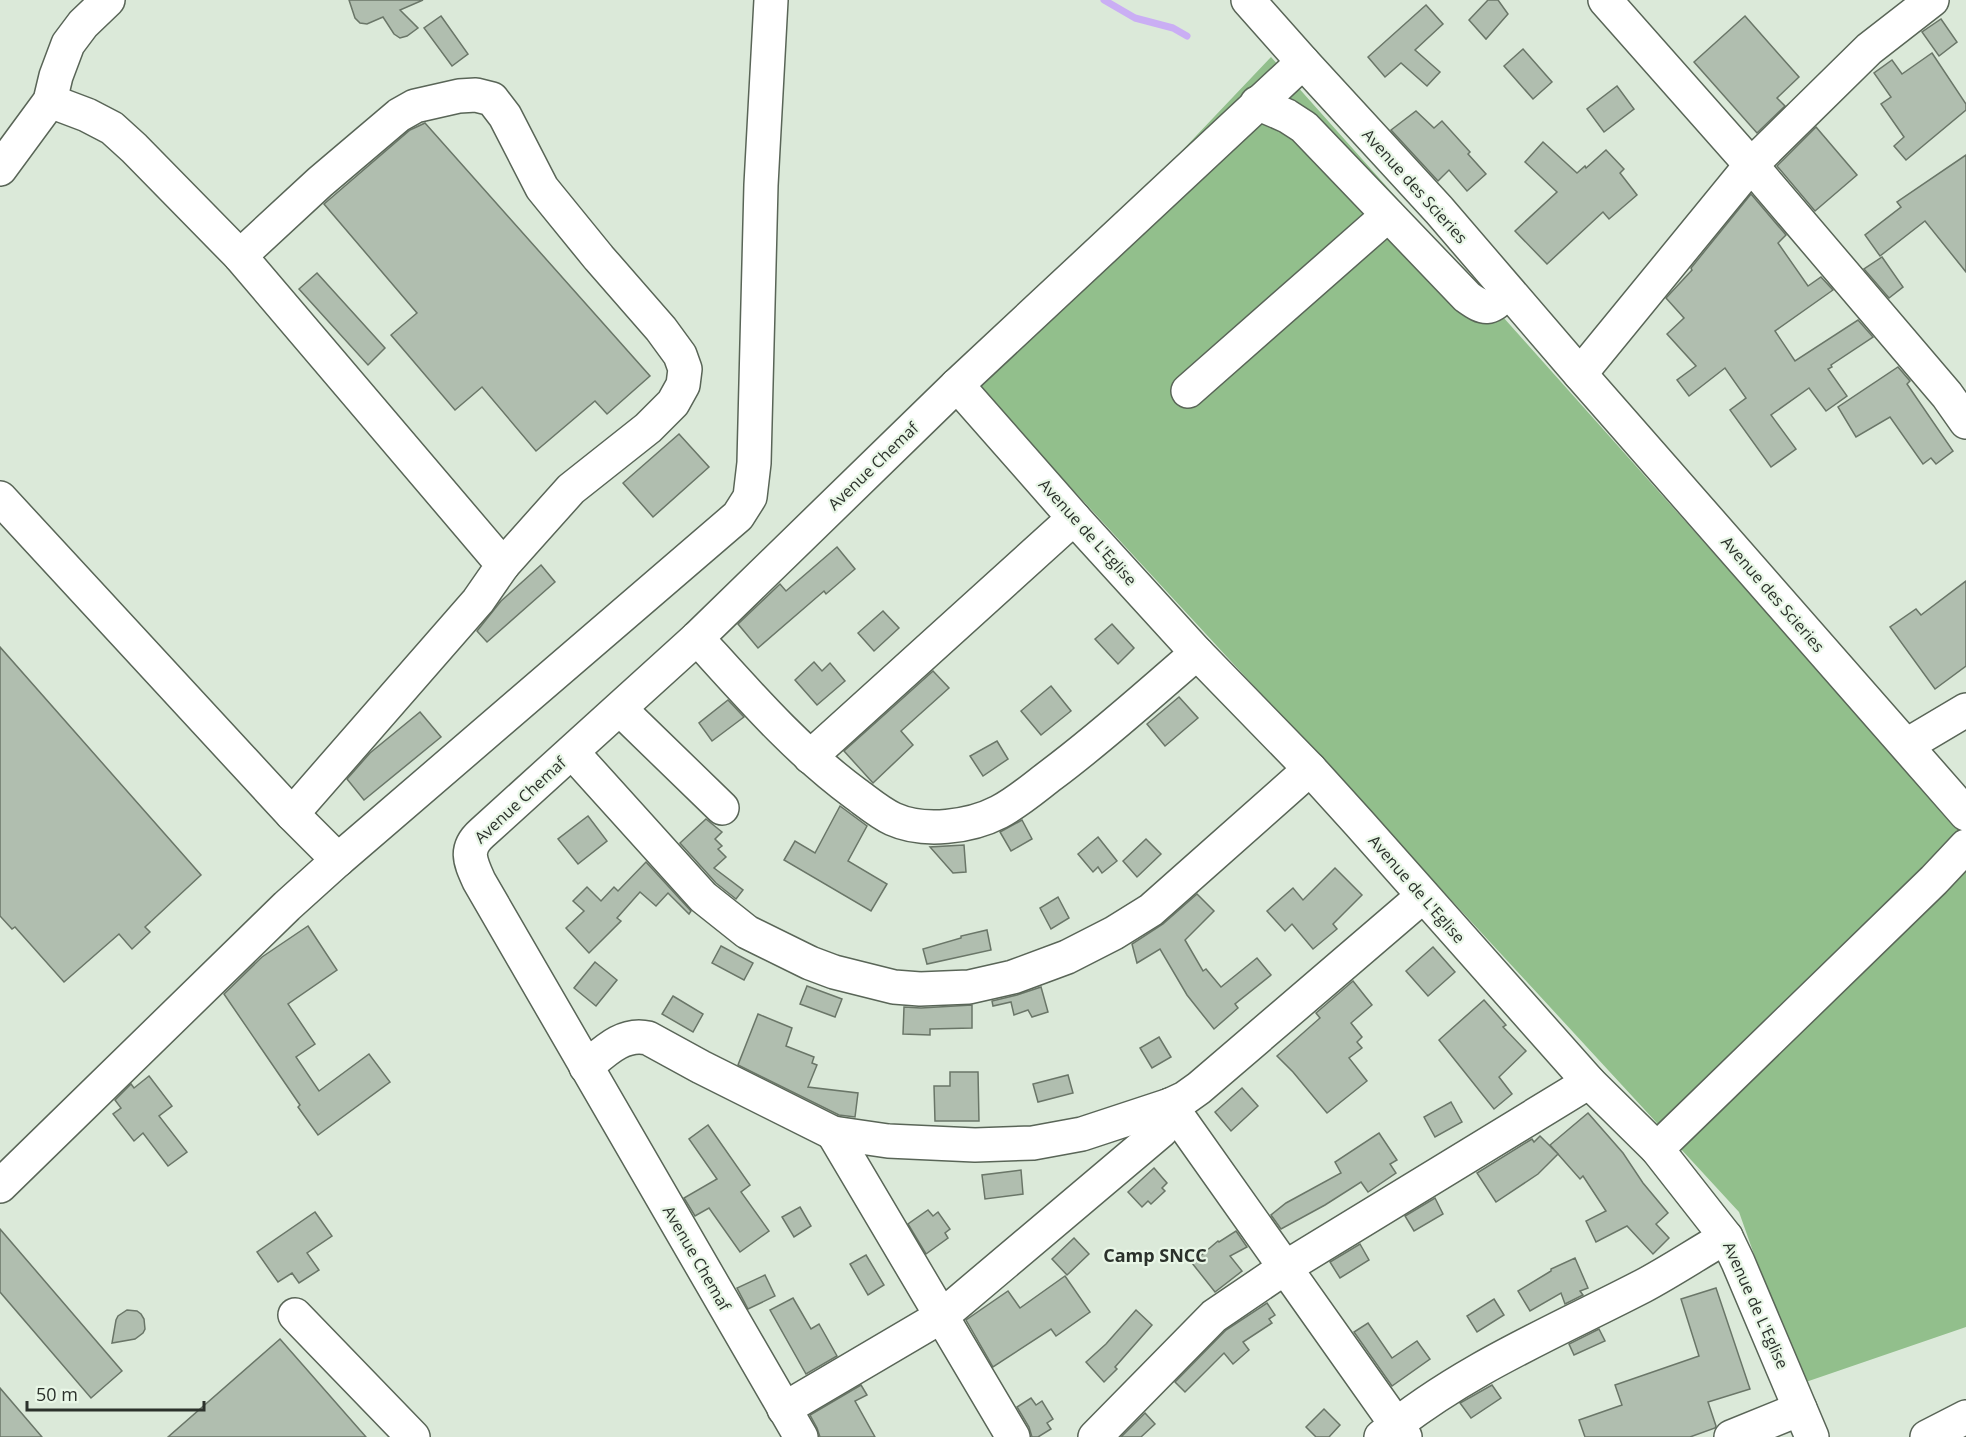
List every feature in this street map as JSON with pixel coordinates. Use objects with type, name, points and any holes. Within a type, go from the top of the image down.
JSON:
[{"type":"street","points":[[0,169],[50,101],[56,76],[68,44],[83,24],[108,0]]},
{"type":"street","points":[[0,1186],[270,923],[338,860],[738,516],[750,497],[754,463],[761,185],[771,0]]},
{"type":"street","name":"Avenue des Scieries","points":[[1248,0],[1439,210],[1966,814]]},
{"type":"street","points":[[1605,0],[1751,165],[1947,395],[1966,422]]},
{"type":"street","points":[[1580,374],[1751,165],[1869,49],[1932,0]]},
{"type":"street","name":"Avenue Chemaf","points":[[801,1437],[479,881],[470,854],[471,846],[476,838],[697,638],[957,385],[1303,62]]},
{"type":"street","points":[[240,256],[326,177],[399,115],[416,106],[459,96],[476,95],[492,99],[505,116],[542,188],[661,329],[680,355],[685,369],[683,385],[673,403],[648,428],[571,489],[503,565],[478,601],[292,814]]},
{"type":"street","points":[[50,101],[87,115],[112,128],[240,256],[503,565]]},
{"type":"street","points":[[1257,103],[1287,116],[1304,127],[1467,297],[1483,308],[1489,307],[1509,292]]},
{"type":"street","points":[[1188,390],[1388,215]]},
{"type":"street","name":"Avenue de L'Eglise","points":[[957,385],[1074,518],[1197,652],[1310,769],[1589,1082],[1657,1149],[1726,1237],[1806,1423]]},
{"type":"street","points":[[0,498],[292,814],[338,860]]},
{"type":"street","points":[[810,757],[1074,518]]},
{"type":"street","points":[[697,638],[744,690],[832,777],[893,819],[912,825],[937,826],[980,819],[999,812],[1075,758],[1197,652]]},
{"type":"street","points":[[620,709],[722,808]]},
{"type":"street","points":[[1907,745],[1966,710]]},
{"type":"street","points":[[572,752],[703,897],[747,932],[810,963],[834,972],[894,987],[920,988],[969,987],[1013,977],[1067,957],[1114,933],[1151,910],[1310,769]]},
{"type":"street","points":[[1657,1149],[1934,880],[1966,846]]},
{"type":"street","points":[[586,1067],[620,1041],[638,1036],[648,1038],[833,1133],[928,1144],[1033,1143],[1082,1134],[1185,1098],[1423,896]]},
{"type":"street","points":[[1095,1437],[1214,1316],[1286,1267],[1589,1082]]},
{"type":"street","points":[[1170,1105],[1286,1267],[1394,1433],[1440,1393],[1507,1353],[1644,1285],[1726,1237]]},
{"type":"street","points":[[784,1409],[942,1316],[1161,1131],[1170,1105]]},
{"type":"street","points":[[833,1133],[1013,1437]]},
{"type":"street","points":[[295,1314],[413,1437]]},
{"type":"street","points":[[1927,1437],[1966,1417]]},
{"type":"street","points":[[1731,1437],[1806,1423]]},
{"type":"green space","points":[[1271,57],[1966,836],[1966,1327],[1800,1384],[1739,1212],[968,376]]},
{"type":"building","points":[[349,0],[423,0],[400,10],[418,28],[400,38],[394,34],[383,17],[367,24],[360,23],[355,18]]},
{"type":"building","points":[[1488,0],[1498,0],[1508,14],[1486,39],[1469,20]]},
{"type":"building","points":[[1426,5],[1443,24],[1415,50],[1440,72],[1427,86],[1401,63],[1385,77],[1368,57]]},
{"type":"building","points":[[441,16],[468,54],[452,66],[424,28]]},
{"type":"building","points":[[1745,16],[1799,77],[1777,98],[1785,106],[1757,133],[1694,62]]},
{"type":"building","points":[[1941,19],[1957,42],[1939,56],[1922,32]]},
{"type":"building","points":[[1523,49],[1552,82],[1533,99],[1504,66]]},
{"type":"building","points":[[1932,53],[1966,104],[1966,110],[1906,160],[1894,146],[1904,137],[1881,104],[1891,97],[1874,73],[1892,60],[1902,74]]},
{"type":"building","points":[[1617,86],[1634,109],[1604,132],[1587,109]]},
{"type":"building","points":[[1416,111],[1434,128],[1442,121],[1486,174],[1467,191],[1449,170],[1438,181],[1391,130]]},
{"type":"building","points":[[425,123],[650,376],[607,414],[595,401],[536,451],[482,387],[455,410],[391,335],[417,313],[324,204],[410,130]]},
{"type":"building","points":[[1816,127],[1857,175],[1815,211],[1777,166]]},
{"type":"building","points":[[1543,142],[1577,173],[1606,150],[1624,169],[1620,173],[1637,195],[1609,219],[1603,212],[1547,264],[1515,231],[1557,192],[1525,162]]},
{"type":"building","points":[[1966,155],[1966,272],[1925,221],[1880,256],[1865,235],[1901,207],[1897,202]]},
{"type":"building","points":[[1751,194],[1786,235],[1778,243],[1808,286],[1821,277],[1833,290],[1775,331],[1795,361],[1858,320],[1873,337],[1828,369],[1847,396],[1826,411],[1809,388],[1771,415],[1796,449],[1771,467],[1730,410],[1746,398],[1725,368],[1689,396],[1677,380],[1696,366],[1667,334],[1684,318],[1666,298],[1692,270],[1691,268]]},
{"type":"building","points":[[1882,257],[1903,287],[1889,298],[1864,269]]},
{"type":"building","points":[[317,273],[385,348],[368,365],[299,289]]},
{"type":"building","points":[[1898,367],[1910,381],[1907,384],[1953,451],[1936,464],[1931,458],[1923,464],[1890,417],[1856,437],[1838,407]]},
{"type":"building","points":[[679,434],[709,467],[653,517],[623,483]]},
{"type":"building","points":[[837,547],[855,569],[826,594],[824,591],[758,648],[738,624],[780,584],[786,591]]},
{"type":"building","points":[[541,565],[555,582],[487,642],[477,631],[501,601]]},
{"type":"building","points":[[1966,581],[1966,666],[1935,689],[1890,627],[1916,609],[1921,615]]},
{"type":"building","points":[[883,611],[899,628],[874,651],[858,633]]},
{"type":"building","points":[[1112,624],[1134,648],[1118,664],[1095,639]]},
{"type":"building","points":[[0,647],[201,875],[145,927],[150,932],[132,949],[119,934],[64,982],[15,927],[12,929],[0,916]]},
{"type":"building","points":[[814,662],[822,671],[830,663],[845,681],[817,705],[795,680]]},
{"type":"building","points":[[933,671],[949,688],[901,731],[913,745],[873,783],[844,751]]},
{"type":"building","points":[[1051,686],[1071,711],[1041,735],[1021,711]]},
{"type":"building","points":[[1179,697],[1198,718],[1165,746],[1147,724]]},
{"type":"building","points":[[728,700],[744,717],[712,741],[699,723]]},
{"type":"building","points":[[420,712],[441,737],[364,800],[347,779],[370,753]]},
{"type":"building","points":[[997,741],[1008,759],[983,776],[970,756]]},
{"type":"building","points":[[840,806],[867,826],[848,861],[887,884],[871,911],[784,860],[795,841],[815,853]]},
{"type":"building","points":[[588,816],[607,841],[578,864],[558,839]]},
{"type":"building","points":[[706,819],[722,832],[715,839],[722,846],[718,849],[726,857],[714,868],[743,890],[736,899],[716,883],[680,843]]},
{"type":"building","points":[[1022,820],[1032,839],[1011,851],[1000,832]]},
{"type":"building","points":[[1098,837],[1117,861],[1102,873],[1098,867],[1093,872],[1078,854]]},
{"type":"building","points":[[1146,839],[1161,854],[1137,877],[1123,861]]},
{"type":"building","points":[[964,845],[966,872],[953,873],[930,847]]},
{"type":"building","points":[[646,862],[691,911],[689,914],[668,893],[656,906],[640,892],[617,918],[621,921],[589,953],[566,928],[584,911],[573,901],[587,887],[601,901],[614,887],[618,891]]},
{"type":"building","points":[[1335,868],[1362,895],[1333,924],[1337,929],[1313,949],[1292,924],[1285,931],[1267,911],[1293,888],[1303,900]]},
{"type":"building","points":[[1197,894],[1214,911],[1185,940],[1203,971],[1206,969],[1221,987],[1257,958],[1271,975],[1235,1004],[1238,1008],[1214,1029],[1187,995],[1160,949],[1137,963],[1132,944],[1163,924]]},
{"type":"building","points":[[1058,897],[1069,918],[1051,929],[1040,908]]},
{"type":"building","points":[[308,926],[337,970],[288,1004],[315,1044],[296,1057],[319,1091],[369,1054],[390,1082],[318,1135],[224,994],[262,957]]},
{"type":"building","points":[[987,930],[991,950],[927,964],[923,949]]},
{"type":"building","points":[[721,946],[753,963],[744,980],[712,963]]},
{"type":"building","points":[[1433,947],[1455,972],[1428,996],[1406,971]]},
{"type":"building","points":[[595,962],[617,980],[596,1006],[574,988]]},
{"type":"building","points":[[1353,981],[1372,1005],[1351,1023],[1362,1037],[1357,1042],[1362,1048],[1349,1058],[1367,1081],[1327,1113],[1277,1056],[1320,1018],[1316,1013]]},
{"type":"building","points":[[807,986],[842,999],[835,1017],[800,1004]]},
{"type":"building","points":[[1041,987],[1048,1012],[1032,1017],[1028,1010],[1014,1015],[1011,1002],[993,1006],[992,1001]]},
{"type":"building","points":[[673,996],[703,1014],[693,1032],[662,1014]]},
{"type":"building","points":[[1484,1000],[1506,1025],[1503,1027],[1526,1051],[1499,1077],[1512,1094],[1494,1109],[1439,1040]]},
{"type":"building","points":[[972,1005],[972,1028],[930,1029],[930,1035],[903,1034],[904,1007]]},
{"type":"building","points":[[758,1014],[792,1028],[786,1046],[814,1057],[812,1063],[817,1065],[808,1087],[858,1093],[855,1117],[839,1115],[738,1065]]},
{"type":"building","points":[[1159,1037],[1171,1057],[1152,1068],[1140,1048]]},
{"type":"building","points":[[950,1072],[978,1072],[979,1121],[935,1121],[934,1086],[950,1086]]},
{"type":"building","points":[[1068,1075],[1073,1093],[1038,1102],[1033,1084]]},
{"type":"building","points":[[149,1076],[172,1106],[159,1116],[187,1152],[168,1166],[143,1133],[134,1141],[113,1114],[121,1108],[115,1100],[131,1084],[134,1088]]},
{"type":"building","points":[[1242,1088],[1258,1106],[1231,1131],[1215,1112]]},
{"type":"building","points":[[1451,1102],[1462,1122],[1435,1137],[1424,1117]]},
{"type":"building","points":[[1588,1113],[1623,1153],[1643,1183],[1668,1213],[1656,1224],[1669,1238],[1653,1254],[1627,1226],[1596,1242],[1586,1221],[1606,1211],[1583,1176],[1580,1179],[1550,1145]]},
{"type":"building","points":[[708,1125],[750,1185],[741,1192],[769,1231],[740,1252],[709,1208],[695,1216],[684,1198],[717,1179],[689,1139]]},
{"type":"building","points":[[1379,1133],[1397,1160],[1390,1164],[1396,1173],[1368,1192],[1361,1182],[1281,1229],[1271,1215],[1286,1203],[1341,1173],[1335,1162]]},
{"type":"building","points":[[1540,1136],[1558,1154],[1538,1174],[1496,1202],[1477,1173],[1532,1139],[1534,1142]]},
{"type":"building","points":[[1154,1168],[1167,1183],[1162,1188],[1165,1191],[1151,1204],[1148,1201],[1142,1207],[1128,1192]]},
{"type":"building","points":[[1021,1170],[1023,1194],[985,1199],[982,1175]]},
{"type":"building","points":[[1435,1198],[1443,1214],[1414,1231],[1405,1216]]},
{"type":"building","points":[[800,1207],[811,1226],[794,1237],[782,1217]]},
{"type":"building","points":[[928,1210],[933,1216],[938,1212],[950,1229],[945,1233],[948,1238],[926,1254],[908,1224]]},
{"type":"building","points":[[315,1212],[332,1236],[307,1253],[319,1270],[299,1283],[292,1273],[278,1282],[257,1252]]},
{"type":"building","points":[[0,1229],[122,1371],[91,1398],[0,1292]]},
{"type":"building","points":[[1236,1231],[1247,1247],[1230,1256],[1242,1271],[1215,1292],[1192,1263],[1218,1241]]},
{"type":"building","points":[[1074,1238],[1089,1254],[1067,1275],[1052,1259]]},
{"type":"building","points":[[1360,1244],[1369,1260],[1340,1278],[1330,1262]]},
{"type":"building","points":[[866,1255],[884,1285],[868,1295],[850,1264]]},
{"type":"building","points":[[1575,1258],[1588,1288],[1580,1291],[1583,1295],[1565,1304],[1561,1293],[1530,1311],[1518,1291],[1551,1269]]},
{"type":"building","points":[[765,1275],[775,1296],[748,1309],[737,1288]]},
{"type":"building","points":[[1065,1276],[1090,1312],[1056,1336],[1051,1329],[993,1367],[966,1320],[1008,1291],[1020,1308]]},
{"type":"building","points":[[1716,1288],[1750,1389],[1708,1402],[1715,1428],[1690,1437],[1585,1437],[1579,1420],[1622,1405],[1615,1385],[1699,1356],[1681,1299]]},
{"type":"building","points":[[793,1298],[811,1329],[819,1324],[837,1356],[806,1374],[770,1310]]},
{"type":"building","points":[[1494,1299],[1504,1315],[1477,1332],[1467,1316]]},
{"type":"building","points":[[1267,1303],[1275,1315],[1269,1319],[1272,1323],[1243,1342],[1249,1350],[1233,1364],[1224,1353],[1185,1392],[1175,1382],[1226,1330]]},
{"type":"building","points":[[127,1310],[141,1314],[145,1329],[135,1339],[112,1343],[116,1320]]},
{"type":"building","points":[[1136,1310],[1152,1325],[1104,1382],[1086,1362],[1106,1344]]},
{"type":"building","points":[[1368,1323],[1392,1358],[1417,1341],[1430,1359],[1392,1386],[1354,1332]]},
{"type":"building","points":[[1599,1329],[1605,1341],[1574,1355],[1569,1344]]},
{"type":"building","points":[[280,1339],[366,1437],[168,1437]]},
{"type":"building","points":[[861,1385],[867,1395],[855,1401],[875,1437],[820,1437],[810,1415]]},
{"type":"building","points":[[1492,1385],[1501,1398],[1471,1418],[1460,1403]]},
{"type":"building","points":[[0,1388],[42,1437],[0,1437]]},
{"type":"building","points":[[1031,1398],[1036,1405],[1042,1401],[1053,1419],[1047,1423],[1051,1429],[1038,1437],[1032,1437],[1017,1407]]},
{"type":"building","points":[[1324,1409],[1340,1425],[1329,1437],[1316,1437],[1306,1427]]},
{"type":"building","points":[[1145,1413],[1155,1424],[1141,1437],[1121,1437]]},
{"type":"waterway","points":[[1104,0],[1135,18],[1173,28],[1187,36]]},
{"type":"district","name":"Camp SNCC","points":[[1155,1256]]}]
